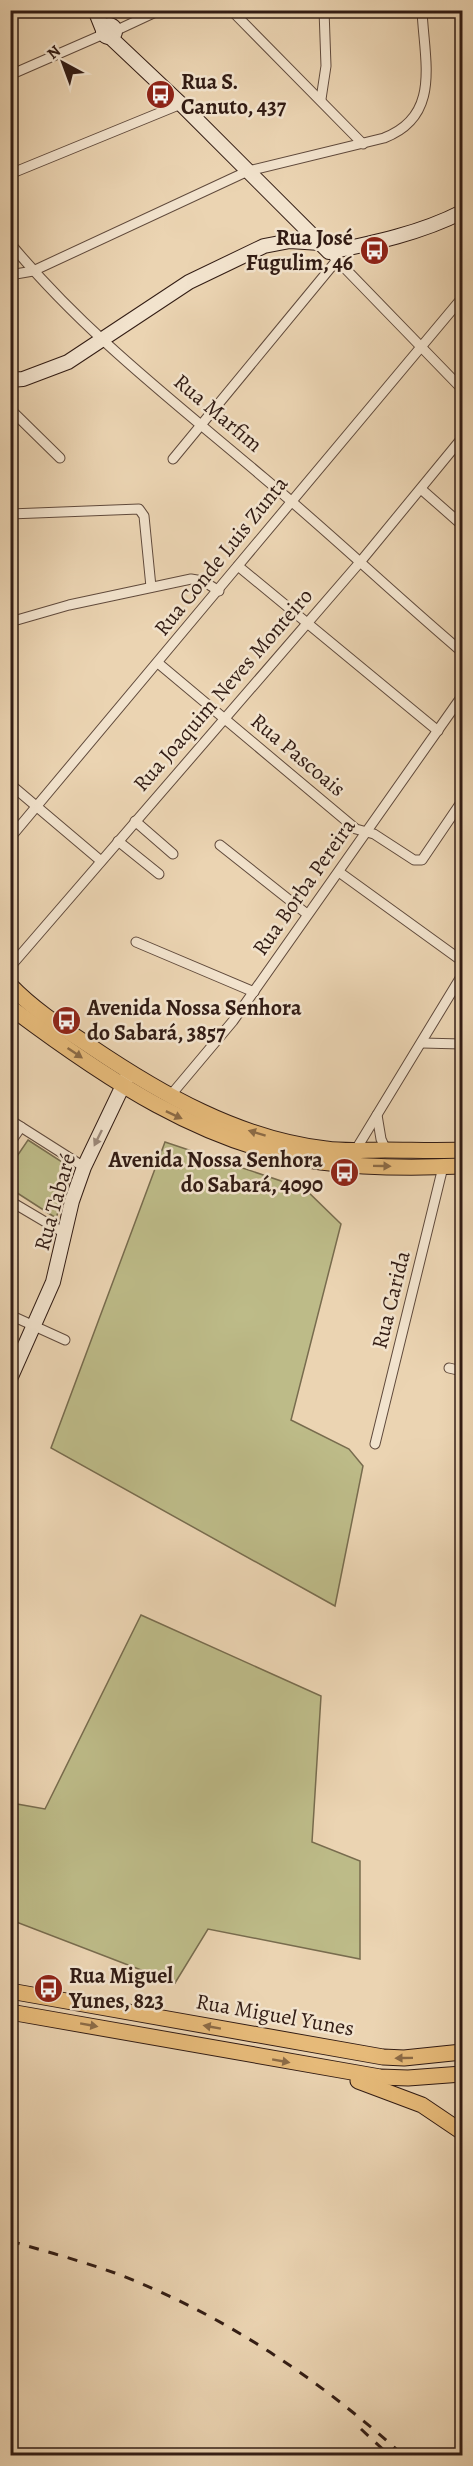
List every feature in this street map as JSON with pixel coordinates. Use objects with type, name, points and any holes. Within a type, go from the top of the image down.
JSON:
[{"type":"main road","points":[[10,985],[44,1016],[166,1111],[206,1129],[287,1156],[321,1162],[366,1166],[462,1166]]},
{"type":"main road","points":[[10,1007],[127,1079],[170,1096],[212,1117],[253,1132],[297,1144],[355,1151],[462,1150]]},
{"type":"main road","name":"Rua Miguel Yunes","points":[[14,1996],[90,2005],[383,2057],[404,2058],[462,2052]]},
{"type":"main road","points":[[57,2020],[58,2014],[67,2008],[90,2005]]},
{"type":"main road","name":"Rua Miguel Yunes","points":[[10,2012],[380,2077],[408,2078],[462,2074]]},
{"type":"main road","points":[[312,2066],[422,2105],[462,2132]]},
{"type":"street","points":[[95,10],[131,59],[181,104],[462,389]]},
{"type":"street","points":[[100,10],[110,31]]},
{"type":"street","points":[[10,75],[160,10]]},
{"type":"street","points":[[231,10],[363,144]]},
{"type":"street","points":[[321,99],[327,66],[324,10]]},
{"type":"street","points":[[10,275],[33,271],[248,171],[363,144],[398,133],[418,114],[426,93],[422,10]]},
{"type":"street","points":[[10,174],[181,104]]},
{"type":"street","points":[[10,380],[23,379],[53,369],[102,341],[189,282],[253,250],[270,244],[290,241],[329,252],[400,235],[445,221],[462,212]]},
{"type":"street","name":"Rua Marfim","points":[[10,243],[33,271],[102,341],[291,500],[462,652]]},
{"type":"street","points":[[172,459],[329,252]]},
{"type":"street","name":"Rua Conde Luis Zunta","points":[[10,838],[462,298]]},
{"type":"street","points":[[10,409],[60,458]]},
{"type":"street","name":"Rua Joaquim Neves Monteiro","points":[[10,967],[361,561],[462,438]]},
{"type":"street","points":[[421,489],[462,525]]},
{"type":"street","points":[[10,514],[139,509],[144,516],[151,587]]},
{"type":"street","points":[[238,566],[438,731]]},
{"type":"street","points":[[10,622],[191,579],[203,581],[219,591]]},
{"type":"street","name":"Rua Pascoais","points":[[158,663],[356,829],[374,834],[414,860],[422,860],[462,801]]},
{"type":"street","name":"Rua Borba Pereira","points":[[170,1096],[233,1021],[462,697]]},
{"type":"street","points":[[10,784],[100,861]]},
{"type":"street","points":[[135,821],[173,854]]},
{"type":"street","points":[[118,841],[159,874]]},
{"type":"street","points":[[220,845],[307,914]]},
{"type":"street","points":[[339,872],[462,961]]},
{"type":"street","points":[[136,942],[254,992]]},
{"type":"street","points":[[355,1151],[462,975]]},
{"type":"street","points":[[422,1043],[462,1044]]},
{"type":"street","name":"Rua Tabaré","points":[[10,1379],[53,1282],[64,1233],[84,1167],[127,1079]]},
{"type":"street","points":[[377,1115],[381,1139],[386,1150]]},
{"type":"street","points":[[10,1120],[84,1167]]},
{"type":"street","points":[[10,1143],[21,1127]]},
{"type":"street","name":"Rua Carida","points":[[375,1444],[443,1167]]},
{"type":"street","points":[[10,1201],[64,1233]]},
{"type":"street","points":[[10,1315],[65,1340]]},
{"type":"street","points":[[449,1368],[462,1371]]},
{"type":"shaded area","points":[[28,1140],[73,1169],[56,1218],[11,1189],[11,1165]]},
{"type":"shaded area","points":[[165,1142],[305,1189],[341,1224],[291,1420],[349,1449],[363,1466],[335,1606],[51,1448]]},
{"type":"shaded area","points":[[141,1615],[321,1696],[312,1842],[360,1861],[360,1959],[208,1929],[175,1983],[11,1920],[11,1803],[45,1809]]},
{"type":"railway","points":[[10,2241],[115,2273],[194,2308],[304,2375],[404,2456]]},
{"type":"railway","points":[[361,2429],[390,2456]]},
{"type":"place","name":"Rua S. Canuto, 437","points":[[160,95]]},
{"type":"place","name":"Rua José Fugulim, 46","points":[[374,251]]},
{"type":"place","name":"Avenida Nossa Senhora do Sabará, 3857","points":[[66,1021]]},
{"type":"place","name":"Avenida Nossa Senhora do Sabará, 4090","points":[[344,1173]]},
{"type":"place","name":"Rua Miguel Yunes, 823","points":[[48,1989]]}]
